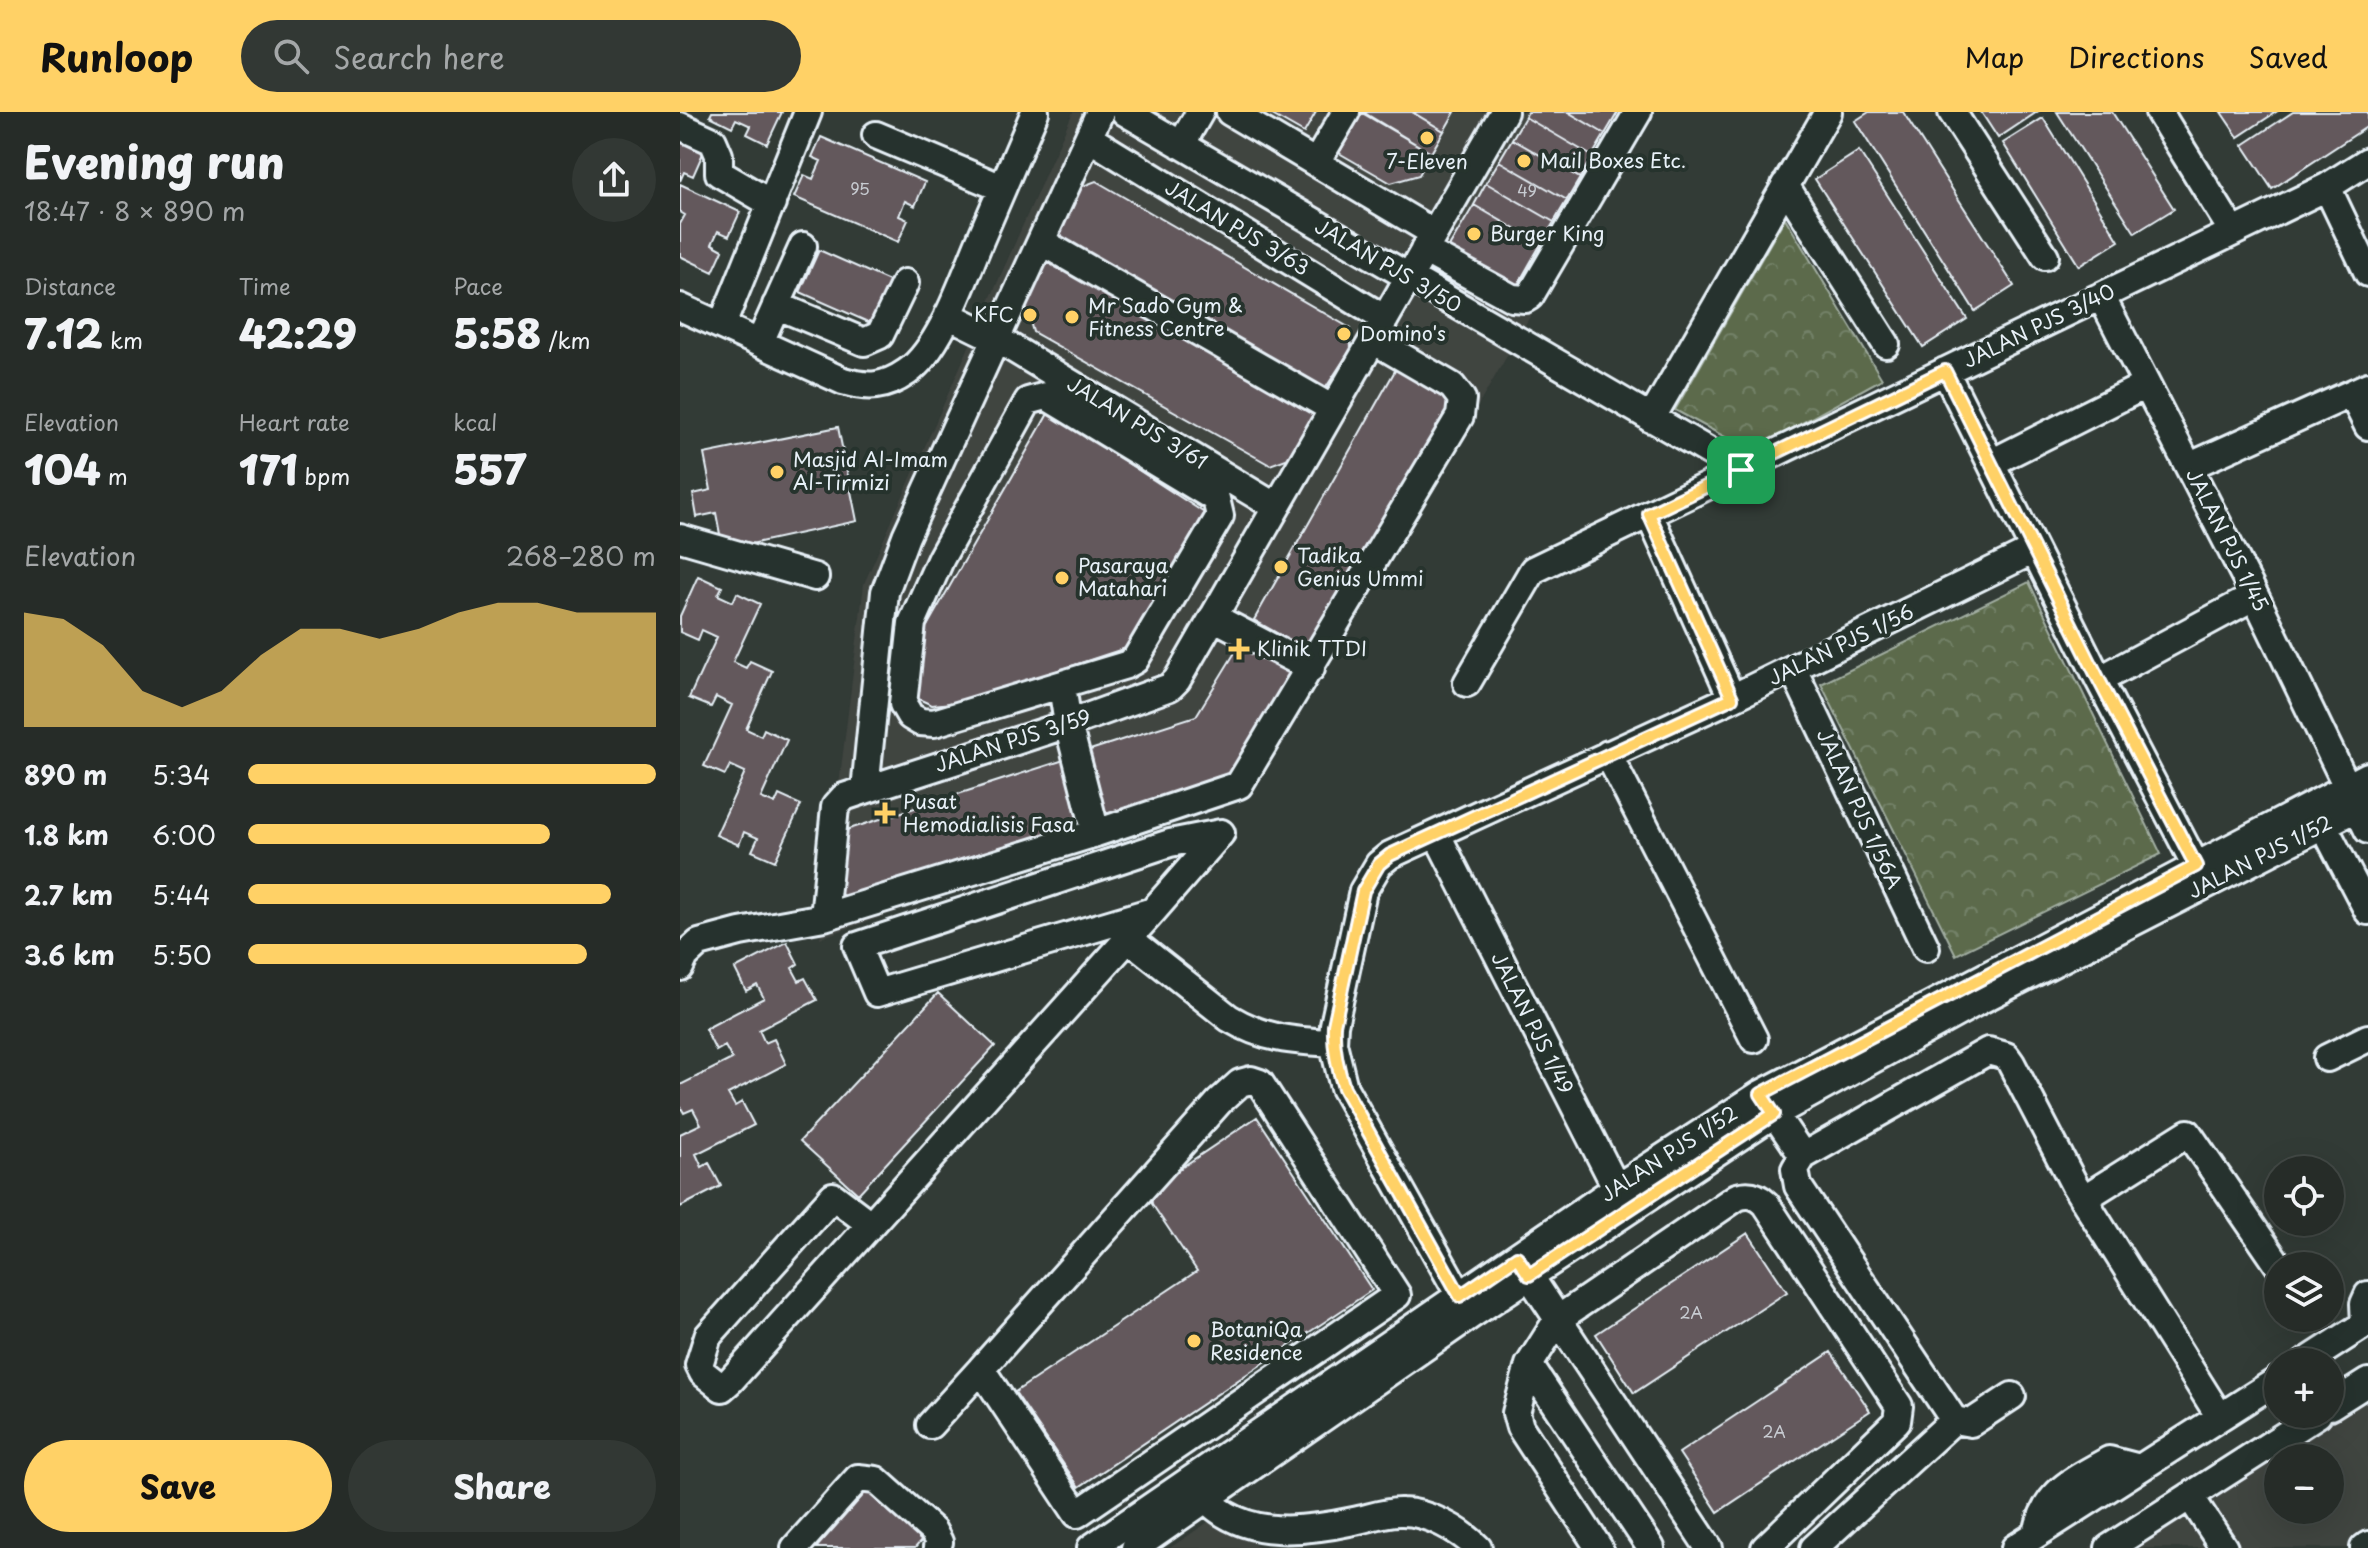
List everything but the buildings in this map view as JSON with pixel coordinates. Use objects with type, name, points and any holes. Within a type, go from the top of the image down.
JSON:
[{"type":"street","points":[[722,325],[808,112]]},
{"type":"street","points":[[680,307],[843,381],[866,388],[908,371],[923,356],[948,315],[1035,112]]},
{"type":"street","points":[[865,790],[885,592],[906,536],[1100,112]]},
{"type":"street","name":"JALAN PJS 3/50","points":[[1125,112],[1741,470]]},
{"type":"street","points":[[1230,112],[1316,163],[1512,298],[1525,299],[1530,296],[1638,112]]},
{"type":"street","points":[[1316,163],[1346,112]]},
{"type":"street","name":"JALAN PJS 3/59","points":[[824,917],[835,807],[844,797],[1068,724],[1170,687],[1177,680],[1504,112]]},
{"type":"street","points":[[1651,419],[1828,112]]},
{"type":"street","points":[[1952,112],[2045,256]]},
{"type":"street","points":[[2159,112],[2233,232]]},
{"type":"street","points":[[1181,145],[1198,113]]},
{"type":"street","points":[[680,126],[713,141],[719,155],[719,173],[772,204]]},
{"type":"street","points":[[876,135],[1002,188]]},
{"type":"street","name":"JALAN PJS 3/63","points":[[680,967],[685,956],[699,943],[740,932],[824,917],[1239,785],[1460,416],[1462,399],[1452,386],[1379,329],[1089,138]]},
{"type":"street","name":"JALAN PJS 3/40","points":[[1467,683],[1533,570],[2327,187],[2368,161]]},
{"type":"street","points":[[1785,185],[1886,344]]},
{"type":"street","points":[[2327,187],[2368,273]]},
{"type":"street","points":[[1042,242],[1333,409]]},
{"type":"street","points":[[760,342],[803,246]]},
{"type":"street","points":[[776,305],[864,342],[880,335],[905,283]]},
{"type":"street","name":"JALAN PJS 1/45","points":[[2101,296],[2361,801]]},
{"type":"street","name":"JALAN PJS 3/61","points":[[948,315],[997,339],[1119,425],[1276,507]]},
{"type":"street","points":[[1945,371],[2196,866]]},
{"type":"street","points":[[1991,463],[2146,385]]},
{"type":"street","points":[[2190,466],[2360,390],[2368,426]]},
{"type":"street","points":[[1046,396],[1119,425],[1216,499],[1220,516],[1135,660],[1062,686],[934,723],[920,722],[910,716],[903,704],[912,623],[941,558],[1028,401],[1046,396]]},
{"type":"street","points":[[1649,514],[1732,698]]},
{"type":"street","points":[[906,536],[941,558]]},
{"type":"street","points":[[680,538],[815,577]]},
{"type":"street","name":"JALAN PJS 1/56","points":[[1460,1296],[1344,1088],[1333,1043],[1334,1025],[1363,891],[1386,857],[1732,698],[2034,550]]},
{"type":"street","points":[[2099,680],[2255,596]]},
{"type":"street","points":[[1213,617],[1311,668]]},
{"type":"street","name":"JALAN PJS 1/56A","points":[[1793,669],[1926,948]]},
{"type":"street","points":[[1062,686],[1068,724],[1096,833]]},
{"type":"street","points":[[1608,754],[1754,1039]]},
{"type":"street","name":"JALAN PJS 1/52","points":[[1091,1548],[1198,1488],[1622,1199],[1768,1104],[2196,866],[2318,815],[2361,801]]},
{"type":"street","points":[[2318,815],[2360,876],[2368,911]]},
{"type":"street","name":"JALAN PJS 1/52","points":[[1768,1104],[1975,1003],[2318,815]]},
{"type":"street","points":[[870,1224],[833,1196],[708,1336],[699,1365],[703,1373],[722,1388],[731,1380],[1153,911],[1221,833],[1170,843],[857,946],[877,993],[1153,911]]},
{"type":"street","name":"JALAN PJS 1/49","points":[[1437,835],[1622,1199]]},
{"type":"street","points":[[1128,938],[1247,1029],[1302,1042],[1333,1043]]},
{"type":"street","points":[[2327,1058],[2368,1038]]},
{"type":"street","points":[[2012,1396],[1971,1423],[1954,1420],[1798,1186],[1795,1169],[1803,1156],[1988,1051],[2006,1056],[2079,1192],[2220,1417]]},
{"type":"street","points":[[930,1425],[1219,1102],[1240,1083],[1251,1080],[1260,1083],[1397,1295],[1077,1514],[981,1369]]},
{"type":"street","points":[[1768,1104],[1803,1156]]},
{"type":"street","points":[[2079,1192],[2188,1133],[2269,1252]]},
{"type":"street","points":[[1599,1548],[1520,1427],[1516,1413],[1529,1365],[1558,1319],[1737,1197],[1753,1195],[1766,1204],[1899,1406],[1900,1414],[1897,1421],[1765,1548]]},
{"type":"street","points":[[1523,1266],[1709,1548]]},
{"type":"street","name":"JALAN PJS 1/52","points":[[1135,1548],[1198,1488],[1460,1296],[1523,1266]]},
{"type":"street","points":[[2328,1348],[2367,1323],[2364,1304],[2368,1295]]},
{"type":"street","points":[[1529,1365],[1651,1548]]},
{"type":"street","points":[[2344,1397],[2368,1382]]},
{"type":"street","points":[[2026,1541],[2264,1389]]},
{"type":"street","points":[[1814,1548],[1954,1420]]},
{"type":"street","points":[[2109,1548],[2296,1428]]},
{"type":"street","points":[[1171,1450],[1198,1488],[1236,1520],[1281,1540],[1319,1528],[1400,1511],[1433,1519],[1478,1548]]},
{"type":"street","points":[[795,1548],[858,1478],[876,1480],[933,1531],[939,1542],[937,1548]]},
{"type":"street","points":[[2190,1496],[2224,1548]]},
{"type":"shaded area","points":[[1073,112],[1649,112],[1256,787],[820,938],[864,584]]},
{"type":"shaded area","points":[[2368,1369],[2368,1548],[2089,1548],[2276,1428],[2344,1428],[2344,1384]]},
{"type":"shaded area","points":[[1223,1512],[1259,1548],[1170,1548]]},
{"type":"green space","points":[[1785,218],[1882,379],[1751,451],[1675,410]]},
{"type":"green space","points":[[2029,582],[2161,854],[1956,955],[1821,684]]},
{"type":"place","name":"7-Eleven","points":[[1427,138]]},
{"type":"place","name":"Mail Boxes Etc.","points":[[1524,161]]},
{"type":"place","name":"Burger King","points":[[1474,234]]},
{"type":"place","name":"KFC","points":[[1030,315]]},
{"type":"place","name":"Mr Sado Gym & Fitness Centre","points":[[1072,317]]},
{"type":"place","name":"Domino's","points":[[1344,334]]},
{"type":"place","name":"Masjid Al-Imam Al-Tirmizi","points":[[777,472]]},
{"type":"place","name":"Tadika Genius Ummi","points":[[1281,567]]},
{"type":"place","name":"Pasaraya Matahari","points":[[1062,578]]},
{"type":"place","name":"Klinik TTDI","points":[[1239,649]]},
{"type":"place","name":"Pusat Hemodialisis Fasa","points":[[885,813]]},
{"type":"place","name":"BotaniQa Residence","points":[[1194,1341]]},
{"type":"route","points":[[1945,371],[2196,866],[1761,1094],[1774,1114],[1529,1275],[1517,1257],[1460,1296],[1339,1075],[1333,1043],[1334,1025],[1363,891],[1386,857],[1732,698],[1649,514],[1741,470],[1945,371]]}]
